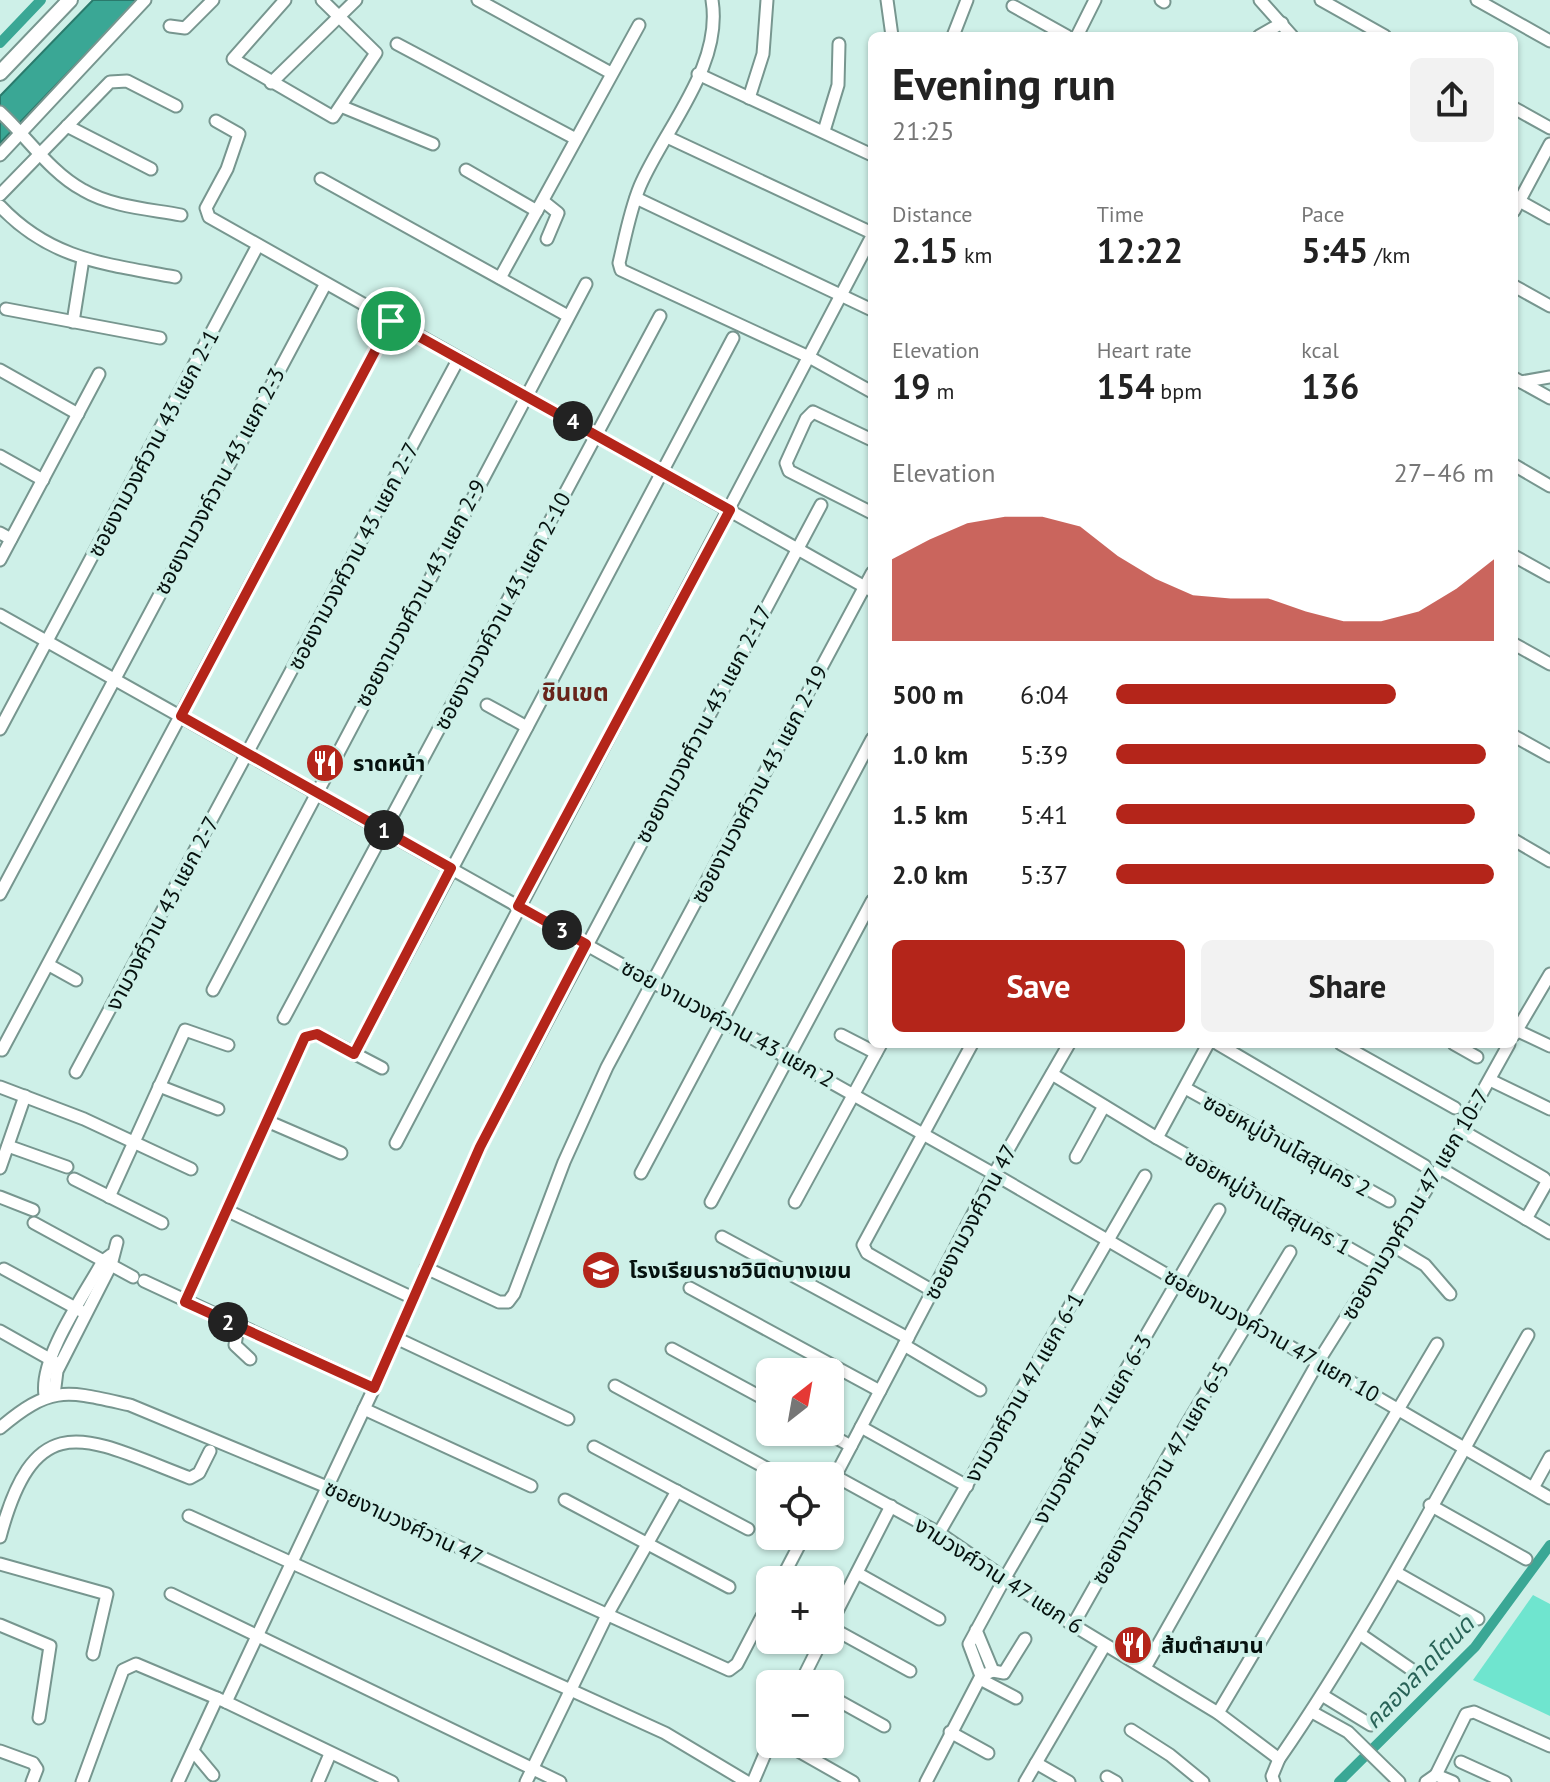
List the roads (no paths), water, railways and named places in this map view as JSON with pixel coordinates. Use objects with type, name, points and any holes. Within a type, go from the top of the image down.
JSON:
[{"type":"main road","points":[[0,73],[70,0]]},
{"type":"street","points":[[0,155],[20,130],[145,0]]},
{"type":"street","points":[[170,26],[185,28],[213,0]]},
{"type":"street","points":[[285,0],[233,55],[236,63],[328,116],[335,117],[376,53],[322,0]]},
{"type":"street","points":[[271,83],[356,0]]},
{"type":"street","points":[[478,0],[611,73]]},
{"type":"street","points":[[712,0],[714,29],[698,74],[636,198],[619,263],[621,270],[809,357],[868,390]]},
{"type":"street","points":[[749,98],[763,54],[767,0]]},
{"type":"street","points":[[887,0],[891,32]]},
{"type":"street","points":[[955,32],[967,0]]},
{"type":"street","points":[[1079,32],[1095,0]]},
{"type":"street","points":[[1260,0],[1289,32]]},
{"type":"street","points":[[1321,0],[1378,32]]},
{"type":"street","points":[[1477,0],[1550,41]]},
{"type":"street","points":[[1013,6],[1060,32]]},
{"type":"street","points":[[1266,32],[1282,23]]},
{"type":"street","points":[[500,278],[639,25]]},
{"type":"street","points":[[397,44],[576,139]]},
{"type":"street","points":[[824,131],[838,85],[839,44]]},
{"type":"street","points":[[698,74],[868,153]]},
{"type":"street","points":[[0,195],[110,82],[117,80],[176,106]]},
{"type":"street","points":[[343,107],[433,144]]},
{"type":"street","points":[[1518,110],[1550,128]]},
{"type":"street","points":[[0,112],[85,192],[122,204],[181,215]]},
{"type":"street","points":[[216,121],[237,131],[238,138],[206,212],[325,285],[868,589]]},
{"type":"street","points":[[67,126],[151,169]]},
{"type":"street","points":[[667,137],[868,232]]},
{"type":"street","points":[[1518,200],[1550,144]]},
{"type":"street","points":[[466,170],[558,213],[547,239]]},
{"type":"street","points":[[321,179],[568,316]]},
{"type":"street","points":[[636,198],[868,308]]},
{"type":"street","points":[[1518,204],[1550,218]]},
{"type":"street","points":[[0,206],[24,231],[83,259],[175,277]]},
{"type":"street","points":[[396,1143],[868,242]]},
{"type":"street","name":"ซอยงามวงศ์วาน 43 แยก 2-1","points":[[0,729],[258,245]]},
{"type":"street","points":[[73,322],[83,259]]},
{"type":"street","name":"ซอยงามวงศ์วาน 43 แยก 2-9","points":[[213,990],[315,791],[586,284]]},
{"type":"street","name":"ซอยงามวงค์วาน 43 แยก 2-3","points":[[0,894],[325,285]]},
{"type":"street","points":[[1518,288],[1550,306]]},
{"type":"street","points":[[6,309],[160,338]]},
{"type":"street","name":"ซอยงามวงค์วาน 43 แยก 2-10","points":[[284,1018],[660,316]]},
{"type":"street","points":[[2,1050],[391,321]]},
{"type":"street","points":[[354,1054],[733,338]]},
{"type":"street","name":"ซอยงามวงศ์วาน 43 แยก 2-7","points":[[246,753],[459,358]]},
{"type":"street","points":[[0,370],[78,414]]},
{"type":"street","points":[[0,560],[99,374]]},
{"type":"street","points":[[1518,380],[1550,377]]},
{"type":"street","points":[[1518,381],[1550,398]]},
{"type":"street","points":[[868,438],[813,412],[792,445],[786,463],[789,471],[868,511]]},
{"type":"street","points":[[0,456],[43,480]]},
{"type":"street","points":[[1518,467],[1550,486]]},
{"type":"street","name":"ซอยงามวงศ์วาน 43 แยก 2-17","points":[[178,1782],[259,1634],[374,1388],[480,1147],[821,505]]},
{"type":"street","points":[[0,533],[11,539]]},
{"type":"street","points":[[1518,558],[1550,576]]},
{"type":"street","name":"ซอยงามวงศ์วาน 43 แยก 2-19","points":[[426,1268],[499,1302],[508,1302],[607,1067],[868,589]]},
{"type":"street","name":"ซอย งามวงค์วาน 43 แยก 2","points":[[0,615],[994,1174]]},
{"type":"street","points":[[1518,646],[1550,664]]},
{"type":"street","points":[[487,705],[527,727]]},
{"type":"street","points":[[1518,738],[1550,756]]},
{"type":"street","points":[[641,1173],[868,746]]},
{"type":"street","name":"งามวงศ์วาน 43 แยก 2-7","points":[[76,1072],[246,753]]},
{"type":"street","points":[[1518,842],[1550,861]]},
{"type":"street","points":[[711,1202],[868,909]]},
{"type":"street","points":[[49,965],[76,980]]},
{"type":"street","points":[[1518,1027],[1550,974]]},
{"type":"street","points":[[109,1197],[185,1029],[228,1045]]},
{"type":"street","points":[[1518,1033],[1550,1046]]},
{"type":"street","points":[[185,1302],[307,1035],[317,1034],[382,1068]]},
{"type":"street","points":[[841,1035],[868,1045]]},
{"type":"street","points":[[933,1291],[867,1253],[863,1245],[970,1048]]},
{"type":"street","name":"ซอยงามวงศ์วาน 47","points":[[842,1462],[994,1174],[1067,1048]]},
{"type":"street","points":[[1157,1138],[1206,1048]]},
{"type":"street","points":[[1225,1048],[1425,1166]]},
{"type":"street","points":[[1348,1048],[1455,1108]]},
{"type":"street","points":[[1461,1048],[1477,1057]]},
{"type":"street","name":"ซอยงามวงศ์วาน 47 แยก 10-7","points":[[1146,1666],[1318,1362],[1440,1168],[1507,1048]]},
{"type":"street","points":[[795,1202],[879,1049]]},
{"type":"street","name":"ซอยหมู่บ้านโสสุนคร 1","points":[[1052,1074],[1380,1266]]},
{"type":"street","points":[[1490,1080],[1550,1109]]},
{"type":"street","points":[[159,1086],[218,1109]]},
{"type":"street","points":[[0,1087],[134,1141],[191,1169]]},
{"type":"street","name":"ซอยหมู่บ้านโสสุนคร 2","points":[[1185,1088],[1389,1201]]},
{"type":"street","points":[[0,1168],[25,1096]]},
{"type":"street","points":[[1076,1157],[1104,1106]]},
{"type":"street","points":[[267,1121],[341,1153]]},
{"type":"street","points":[[1461,1130],[1547,1182],[1526,1219]]},
{"type":"street","points":[[8,1146],[67,1167]]},
{"type":"street","points":[[1440,1168],[1550,1233]]},
{"type":"street","name":"ซอยงามวงค์วาน 47 แยก 10","points":[[994,1174],[1550,1498]]},
{"type":"street","name":"งามวงศ์วาน 47 แยก 6-1","points":[[939,1533],[1145,1176]]},
{"type":"street","points":[[74,1179],[162,1223]]},
{"type":"street","points":[[0,1197],[33,1210]]},
{"type":"street","name":"งามวงศ์วาน 47 แยก 6-3","points":[[985,1675],[969,1644],[976,1630],[1219,1210]]},
{"type":"street","points":[[228,1211],[413,1298]]},
{"type":"street","points":[[34,1223],[185,1302],[374,1388]]},
{"type":"street","points":[[722,1237],[906,1342],[980,1390]]},
{"type":"street","points":[[0,1428],[50,1395],[43,1381],[117,1242]]},
{"type":"street","points":[[1392,1245],[1425,1265],[1450,1294]]},
{"type":"street","name":"ซอยงามวงศ์วาน 47 แยก 6-5","points":[[1073,1625],[1247,1321],[1290,1252]]},
{"type":"street","points":[[4,1269],[81,1311]]},
{"type":"street","points":[[690,1288],[880,1391]]},
{"type":"street","points":[[238,1327],[235,1345],[250,1359]]},
{"type":"street","points":[[0,1331],[55,1362]]},
{"type":"street","points":[[1274,1782],[1272,1776],[1279,1759],[1312,1712],[1397,1573],[1430,1505],[1528,1335]]},
{"type":"street","points":[[396,1338],[568,1419]]},
{"type":"street","points":[[1218,1713],[1437,1344]]},
{"type":"street","points":[[672,1349],[756,1394]]},
{"type":"street","points":[[615,1386],[756,1462]]},
{"type":"street","name":"ซอยงามวงศ์วาน 47","points":[[50,1395],[130,1405],[327,1487],[729,1670],[737,1664],[756,1628]]},
{"type":"street","points":[[364,1409],[531,1486]]},
{"type":"street","points":[[861,1427],[967,1486]]},
{"type":"street","points":[[0,1537],[18,1485],[33,1461],[44,1450],[61,1441],[79,1440],[105,1445],[190,1478],[199,1473],[210,1451]]},
{"type":"street","points":[[844,1442],[851,1446]]},
{"type":"street","points":[[594,1447],[748,1529]]},
{"type":"street","points":[[1533,1488],[1550,1457]]},
{"type":"street","name":"งามวงศ์วาน 47 แยก 6","points":[[844,1486],[891,1506],[939,1533],[1006,1576],[1073,1625],[1146,1666],[1218,1713],[1279,1759]]},
{"type":"street","points":[[526,1782],[607,1615],[677,1491]]},
{"type":"street","points":[[565,1500],[729,1587]]},
{"type":"street","points":[[1430,1505],[1526,1559]]},
{"type":"street","points":[[844,1599],[891,1506]]},
{"type":"street","points":[[189,1516],[679,1741],[750,1782],[762,1758]]},
{"type":"street","points":[[0,1564],[107,1594],[93,1654]]},
{"type":"street","points":[[857,1573],[939,1619]]},
{"type":"street","points":[[1397,1573],[1478,1619]]},
{"type":"street","points":[[171,1594],[560,1782]]},
{"type":"street","points":[[0,1625],[50,1646],[39,1718]]},
{"type":"street","points":[[844,1634],[910,1671]]},
{"type":"street","points":[[1360,1634],[1418,1674]]},
{"type":"street","points":[[985,1675],[1004,1673],[1025,1639]]},
{"type":"street","points":[[1025,1782],[1105,1645]]},
{"type":"street","points":[[82,1782],[123,1670],[136,1664],[222,1700],[392,1782]]},
{"type":"street","points":[[985,1675],[1016,1698]]},
{"type":"street","points":[[928,1781],[950,1732],[985,1675]]},
{"type":"street","points":[[1322,1695],[1371,1725]]},
{"type":"street","points":[[844,1704],[884,1726]]},
{"type":"street","points":[[1312,1712],[1348,1732],[1397,1780]]},
{"type":"street","points":[[1453,1782],[1431,1778],[1466,1714],[1474,1712],[1550,1746]]},
{"type":"street","points":[[1131,1730],[1195,1779]]},
{"type":"street","points":[[950,1732],[988,1753]]},
{"type":"street","points":[[0,1751],[33,1763],[37,1769],[32,1782]]},
{"type":"street","points":[[193,1751],[213,1775]]},
{"type":"street","points":[[318,1782],[330,1754]]},
{"type":"street","points":[[811,1758],[853,1782]]},
{"type":"street","points":[[1461,1762],[1505,1782]]},
{"type":"street","points":[[1036,1763],[1069,1782]]},
{"type":"waterway","points":[[0,43],[41,0]]},
{"type":"waterway","name":"คลองลาดโตนด","points":[[1339,1782],[1475,1647],[1550,1545]]},
{"type":"place","name":"ราดหน้า","points":[[325,763]]},
{"type":"place","name":"โรงเรียนราชวินิตบางเขน","points":[[601,1270]]},
{"type":"place","name":"ส้มตำสมาน","points":[[1133,1645]]},
{"type":"district","name":"ชินเขต","points":[[575,692]]}]
